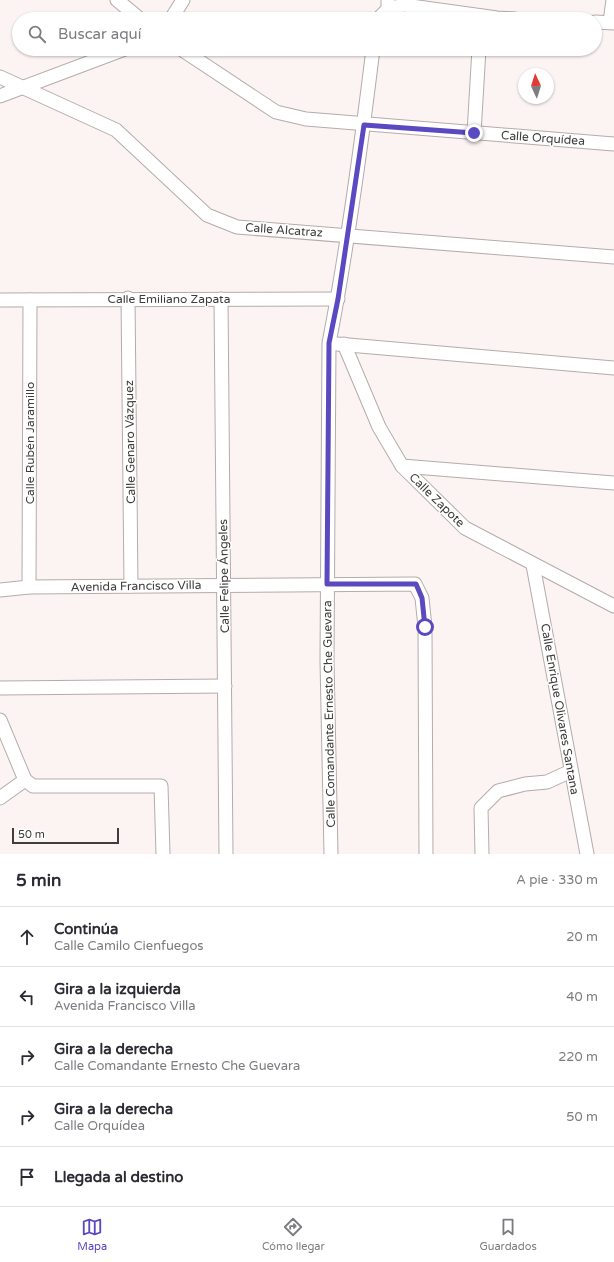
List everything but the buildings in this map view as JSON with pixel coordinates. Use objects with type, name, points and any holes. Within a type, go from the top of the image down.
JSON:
[{"type":"street","points":[[117,0],[132,12]]},
{"type":"street","points":[[175,12],[183,0]]},
{"type":"street","points":[[602,22],[612,23],[613,0]]},
{"type":"street","points":[[388,4],[404,5],[445,12]]},
{"type":"street","points":[[0,96],[107,56]]},
{"type":"street","name":"Calle Orquídea","points":[[192,56],[276,112],[306,119],[364,125],[614,144]]},
{"type":"street","name":"Calle Comandante Ernesto Che Guevara","points":[[331,854],[327,661],[329,343],[338,299],[364,125],[372,56]]},
{"type":"street","points":[[474,133],[479,56]]},
{"type":"street","name":"Calle Alcatraz","points":[[0,77],[116,130],[207,215],[237,227],[614,257]]},
{"type":"street","name":"Calle Emiliano Zapata","points":[[0,300],[128,298],[338,299]]},
{"type":"street","name":"Calle Genaro Vázquez","points":[[128,298],[131,586]]},
{"type":"street","name":"Calle Felipe Ángeles","points":[[221,299],[226,854]]},
{"type":"street","name":"Calle Rubén Jaramillo","points":[[29,587],[30,300]]},
{"type":"street","points":[[329,343],[614,368]]},
{"type":"street","name":"Calle Zapote","points":[[344,344],[379,427],[402,466],[465,528],[614,606]]},
{"type":"street","points":[[402,466],[614,483]]},
{"type":"street","name":"Calle Enrique Olivares Santana","points":[[533,564],[586,854]]},
{"type":"street","name":"Avenida Francisco Villa","points":[[0,590],[29,587],[416,584],[422,598],[425,627],[426,854]]},
{"type":"street","points":[[0,688],[225,686]]},
{"type":"street","points":[[0,720],[25,780],[33,786],[161,786],[163,854]]},
{"type":"street","points":[[482,854],[482,808],[498,791],[525,784],[547,782],[571,771]]},
{"type":"street","points":[[0,798],[25,780]]},
{"type":"route","points":[[425,627],[422,598],[416,584],[327,584],[329,343],[338,299],[364,125],[474,133]]}]
